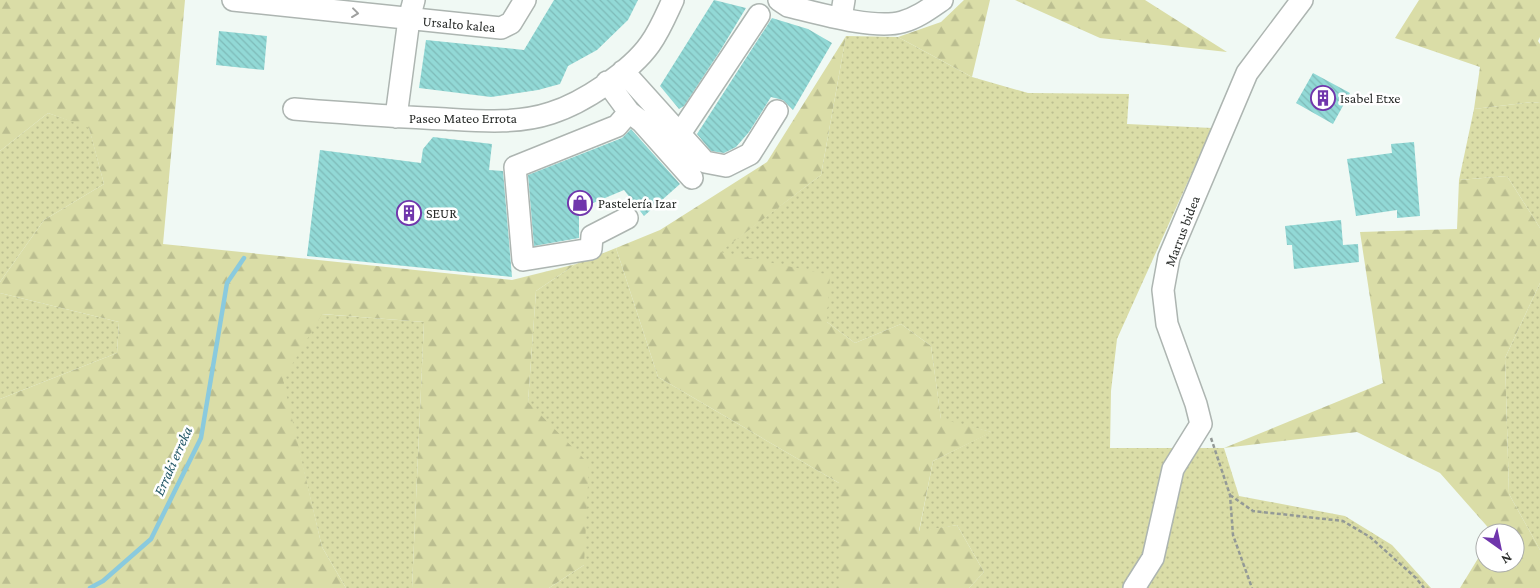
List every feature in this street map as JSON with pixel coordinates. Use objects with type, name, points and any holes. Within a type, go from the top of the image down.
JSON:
[{"type":"street","name":"Ursalto kalea","points":[[233,0],[411,10],[500,28],[511,23],[525,0]]},
{"type":"street","name":"Paseo Mateo Errota","points":[[294,109],[396,117],[509,121],[551,113],[589,96],[615,77],[649,45],[673,0]]},
{"type":"street","points":[[779,0],[788,6],[843,7],[867,23],[900,23],[923,13],[942,0]]},
{"type":"street","name":"Marrus bidea","points":[[1201,424],[1196,404],[1167,324],[1163,290],[1169,257],[1247,73],[1263,64],[1302,0]]},
{"type":"street","name":"Ursalto kalea","points":[[396,117],[411,10]]},
{"type":"street","points":[[679,135],[759,15]]},
{"type":"street","points":[[615,77],[628,112],[642,122],[692,178]]},
{"type":"street","points":[[615,77],[679,135],[705,162],[726,166],[750,154],[777,111]]},
{"type":"street","points":[[627,218],[592,236],[591,249],[524,260],[515,167],[617,126],[628,112]]},
{"type":"street","points":[[1134,588],[1153,558],[1173,469],[1201,424]]},
{"type":"path","points":[[1201,424],[1213,441],[1230,495],[1233,535],[1252,588]]},
{"type":"path","points":[[1230,495],[1253,510],[1343,521],[1370,537],[1416,578],[1424,588]]},
{"type":"green space","points":[[0,0],[185,0],[163,244],[512,280],[576,264],[536,291],[528,402],[589,464],[584,565],[549,588],[412,588],[424,322],[322,314],[283,380],[322,547],[346,588],[0,588],[0,399],[117,353],[119,322],[0,293],[0,282],[44,220],[104,184],[89,128],[48,113],[0,151]]},
{"type":"green space","points":[[964,0],[990,0],[972,77],[898,37],[941,22]]},
{"type":"green space","points":[[1015,0],[1145,0],[1227,52],[1100,38]]},
{"type":"green space","points":[[1419,0],[1540,0],[1540,37],[1538,41],[1540,44],[1540,103],[1532,102],[1474,109],[1480,67],[1395,38]]},
{"type":"green space","points":[[846,36],[898,37],[972,77],[1028,93],[1129,94],[1127,124],[1212,128],[1117,339],[1111,391],[1110,448],[1224,448],[1239,496],[1345,516],[1392,545],[1431,588],[969,588],[984,572],[957,525],[919,532],[933,461],[991,432],[941,420],[931,346],[901,324],[855,343],[827,322],[719,252],[821,175]]},
{"type":"green space","points":[[846,36],[821,175],[720,252],[830,275],[827,322],[855,343],[901,324],[931,346],[941,419],[992,432],[933,461],[919,531],[957,525],[984,572],[969,588],[839,588],[839,483],[658,377],[616,248],[660,230],[767,162]]},
{"type":"green space","points":[[1532,102],[1540,103],[1540,228],[1507,176],[1459,180],[1474,109]]},
{"type":"green space","points":[[48,113],[89,127],[104,184],[44,220],[0,282],[0,151]]},
{"type":"green space","points":[[1507,176],[1540,228],[1540,283],[1505,358],[1509,494],[1540,550],[1540,588],[1460,588],[1475,563],[1475,573],[1525,573],[1525,523],[1484,523],[1440,473],[1357,432],[1224,448],[1383,383],[1360,232],[1457,229],[1459,180]]},
{"type":"green space","points":[[616,248],[658,377],[839,483],[839,588],[549,588],[584,565],[528,402],[536,291],[576,264]]},
{"type":"green space","points":[[1540,283],[1540,550],[1509,494],[1505,358]]},
{"type":"green space","points":[[0,293],[119,322],[117,353],[0,399]]},
{"type":"green space","points":[[321,314],[424,322],[412,588],[346,588],[322,547],[282,380]]},
{"type":"building","points":[[554,0],[638,0],[628,20],[597,50],[568,66],[560,84],[538,90],[491,97],[419,88],[426,40],[524,50]]},
{"type":"building","points":[[714,0],[746,8],[684,106],[679,109],[660,86]]},
{"type":"building","points":[[772,18],[808,29],[832,43],[793,110],[783,100],[771,97],[749,132],[736,147],[724,153],[711,151],[697,134]]},
{"type":"building","points":[[219,31],[267,36],[264,70],[216,65]]},
{"type":"building","name":"Isabel Etxe","points":[[1313,73],[1350,93],[1333,124],[1296,103]]},
{"type":"building","points":[[631,129],[680,184],[644,216],[624,190],[579,209],[579,238],[534,246],[528,175],[622,138]]},
{"type":"building","name":"SEUR","points":[[433,137],[492,144],[489,170],[503,171],[512,277],[307,256],[320,150],[421,163],[423,149]]},
{"type":"building","points":[[1414,142],[1420,216],[1397,218],[1397,210],[1356,216],[1347,159],[1392,153],[1391,144]]},
{"type":"building","points":[[1341,220],[1343,245],[1358,244],[1359,262],[1294,269],[1292,245],[1287,245],[1285,226]]},
{"type":"waterway","name":"Erraki erreka","points":[[90,588],[103,581],[151,539],[201,438],[227,283],[244,258]]},
{"type":"place","name":"Isabel Etxe","points":[[1323,98]]},
{"type":"place","name":"Pastelería Izar","points":[[580,203]]},
{"type":"place","name":"SEUR","points":[[409,213]]}]
